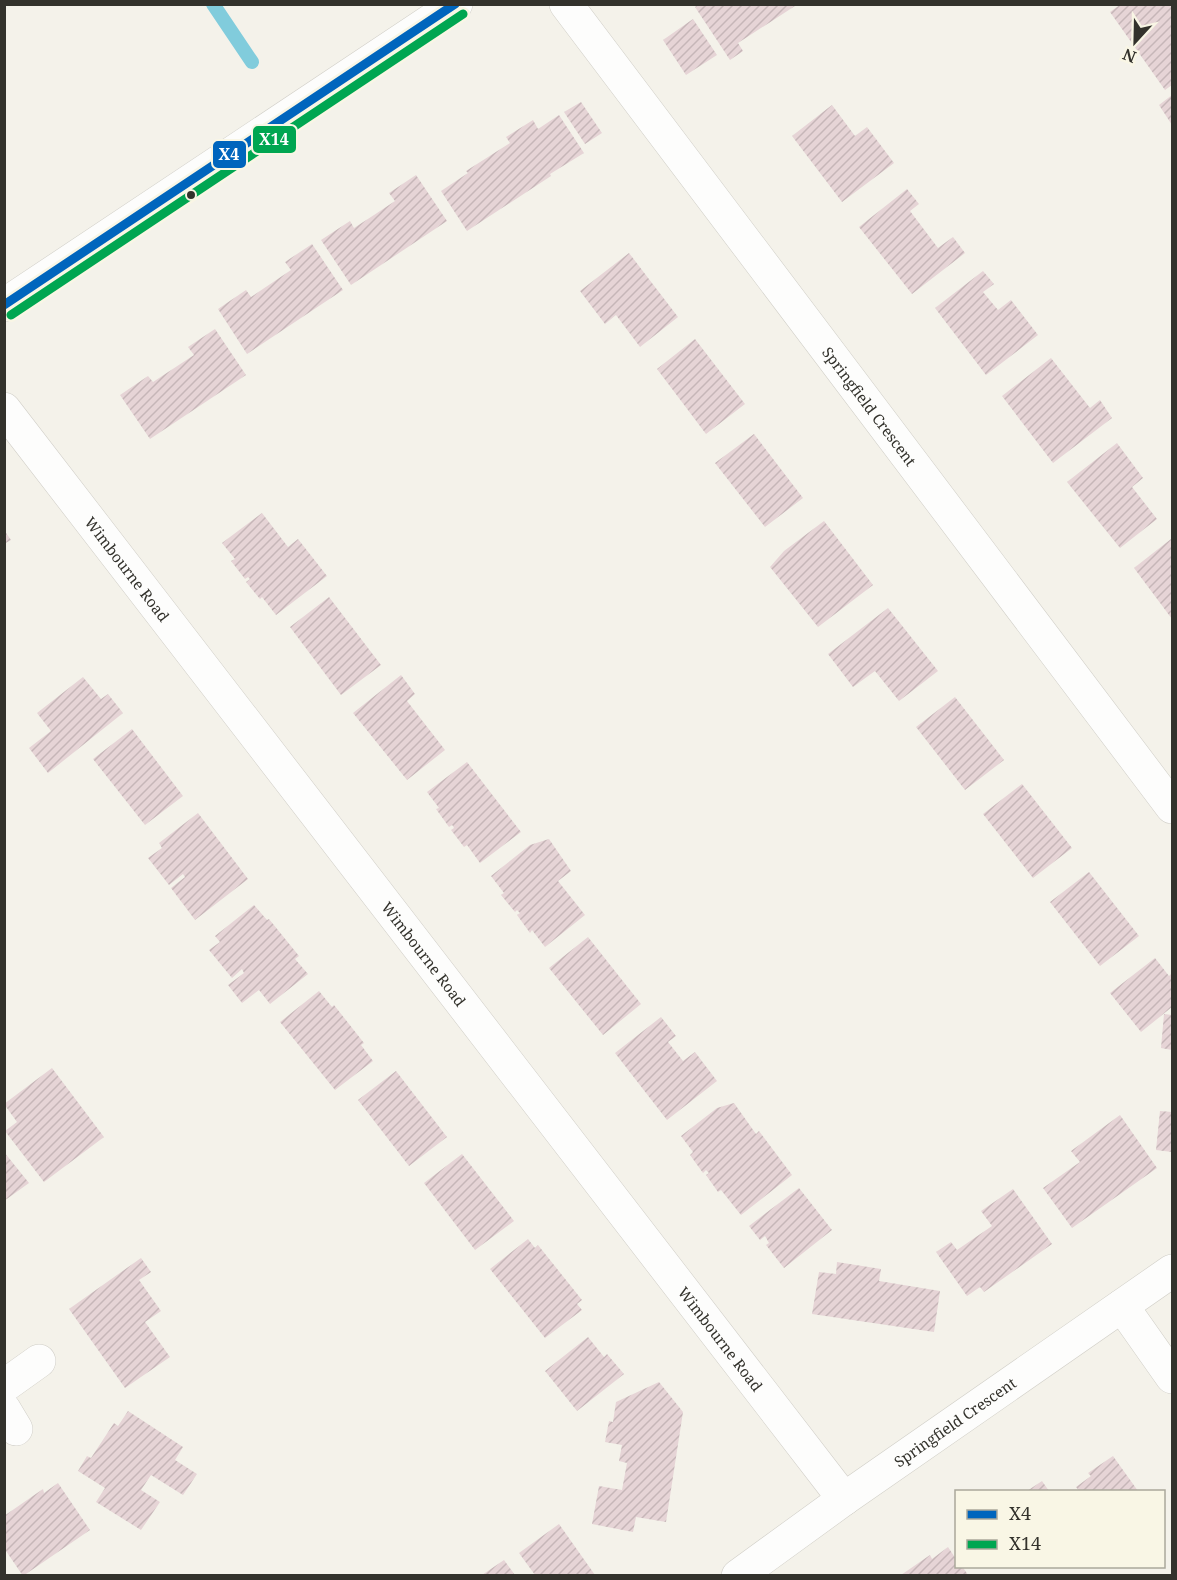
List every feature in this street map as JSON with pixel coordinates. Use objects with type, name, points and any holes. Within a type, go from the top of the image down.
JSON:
[{"type":"street","points":[[4,305],[456,4]]},
{"type":"street","name":"Springfield Crescent","points":[[566,4],[1173,807]]},
{"type":"street","name":"Wimbourne Road","points":[[4,409],[844,1499]]},
{"type":"street","name":"Springfield Crescent","points":[[738,1575],[1173,1271]]},
{"type":"street","points":[[1122,1306],[1173,1377]]},
{"type":"street","points":[[4,1386],[39,1361]]},
{"type":"building","points":[[699,4],[798,4],[738,43],[743,51],[730,60],[695,7]]},
{"type":"building","points":[[1121,4],[1172,4],[1172,85],[1165,90],[1110,12]]},
{"type":"building","points":[[693,19],[717,55],[686,75],[663,40]]},
{"type":"building","points":[[1172,95],[1172,125],[1159,105]]},
{"type":"building","points":[[581,102],[602,133],[585,144],[564,112]]},
{"type":"building","points":[[832,105],[855,136],[867,127],[894,163],[842,202],[792,136]]},
{"type":"building","points":[[559,115],[584,153],[467,231],[441,191],[468,173],[466,171],[510,143],[506,137],[533,120],[538,129]]},
{"type":"building","points":[[416,175],[447,221],[351,285],[321,240],[350,221],[354,228],[395,201],[389,193]]},
{"type":"building","points":[[907,189],[919,204],[910,211],[938,248],[953,237],[965,253],[912,294],[859,227]]},
{"type":"building","points":[[312,244],[343,290],[247,354],[218,309],[246,290],[251,297],[291,270],[285,262]]},
{"type":"building","points":[[629,253],[678,317],[640,347],[616,315],[605,324],[580,291]]},
{"type":"building","points":[[983,271],[994,284],[983,292],[998,310],[1011,300],[1038,335],[986,375],[935,308]]},
{"type":"building","points":[[215,329],[246,375],[150,439],[120,395],[148,376],[153,382],[194,355],[188,347]]},
{"type":"building","points":[[695,339],[745,404],[706,434],[657,369]]},
{"type":"building","points":[[1051,358],[1090,408],[1100,400],[1112,418],[1053,463],[1002,396]]},
{"type":"building","points":[[754,434],[803,498],[765,527],[715,463]]},
{"type":"building","points":[[1117,443],[1143,478],[1132,487],[1157,519],[1120,548],[1067,482]]},
{"type":"building","points":[[262,513],[288,547],[298,539],[327,576],[276,615],[246,582],[250,579],[248,577],[245,579],[231,561],[235,559],[222,543]]},
{"type":"building","points":[[824,521],[873,585],[818,627],[770,567],[784,551]]},
{"type":"building","points":[[4,530],[11,540],[4,544]]},
{"type":"building","points":[[1172,540],[1172,619],[1134,568]]},
{"type":"building","points":[[329,597],[381,665],[341,695],[290,627]]},
{"type":"building","points":[[888,608],[938,671],[899,701],[875,671],[853,687],[828,654]]},
{"type":"building","points":[[401,675],[415,694],[407,701],[445,750],[407,780],[353,713]]},
{"type":"building","points":[[83,677],[101,699],[108,694],[123,713],[48,773],[29,748],[51,731],[37,713]]},
{"type":"building","points":[[955,697],[1004,760],[965,790],[916,727]]},
{"type":"building","points":[[132,729],[183,796],[145,825],[93,759]]},
{"type":"building","points":[[467,762],[521,832],[480,863],[467,845],[464,847],[451,830],[453,826],[449,827],[427,792]]},
{"type":"building","points":[[1022,784],[1072,848],[1033,878],[983,814]]},
{"type":"building","points":[[198,813],[248,879],[195,920],[171,888],[185,877],[183,874],[169,885],[148,858],[162,848],[159,843]]},
{"type":"building","points":[[549,839],[571,871],[558,881],[585,915],[545,947],[532,930],[530,933],[517,915],[520,913],[517,910],[515,912],[501,895],[504,893],[491,876],[530,845]]},
{"type":"building","points":[[1089,872],[1139,936],[1100,966],[1050,902]]},
{"type":"building","points":[[254,905],[267,920],[269,919],[299,956],[295,959],[308,974],[270,1004],[259,990],[242,1003],[228,985],[244,973],[242,969],[232,978],[209,950],[220,942],[215,936]]},
{"type":"building","points":[[588,937],[641,1004],[603,1035],[549,968]]},
{"type":"building","points":[[1155,958],[1169,976],[1172,973],[1172,1007],[1141,1032],[1110,993]]},
{"type":"building","points":[[319,991],[332,1007],[334,1005],[364,1043],[361,1045],[373,1061],[335,1090],[280,1022]]},
{"type":"building","points":[[1164,1014],[1172,1015],[1172,1050],[1161,1048]]},
{"type":"building","points":[[661,1017],[676,1036],[668,1042],[683,1061],[695,1052],[717,1081],[667,1120],[615,1053]]},
{"type":"building","points":[[52,1068],[104,1137],[44,1182],[5,1131],[17,1122],[4,1104]]},
{"type":"building","points":[[396,1071],[447,1137],[409,1166],[358,1100]]},
{"type":"building","points":[[734,1103],[756,1134],[759,1131],[792,1175],[741,1215],[721,1190],[718,1192],[706,1175],[709,1173],[706,1170],[703,1173],[690,1155],[693,1152],[681,1136],[717,1108]]},
{"type":"building","points":[[1160,1111],[1172,1112],[1172,1152],[1156,1150]]},
{"type":"building","points":[[1120,1115],[1157,1168],[1072,1228],[1043,1188],[1080,1162],[1071,1151]]},
{"type":"building","points":[[4,1152],[29,1183],[4,1201]]},
{"type":"building","points":[[462,1154],[514,1221],[475,1250],[424,1183]]},
{"type":"building","points":[[799,1188],[832,1230],[784,1268],[766,1245],[769,1243],[765,1236],[760,1240],[749,1226]]},
{"type":"building","points":[[1013,1189],[1052,1244],[984,1292],[980,1287],[967,1296],[936,1252],[951,1242],[957,1250],[992,1226],[981,1211]]},
{"type":"building","points":[[528,1239],[535,1248],[538,1245],[582,1300],[577,1304],[582,1310],[545,1338],[490,1269]]},
{"type":"building","points":[[141,1258],[151,1272],[139,1280],[161,1311],[145,1322],[170,1357],[125,1388],[69,1309]]},
{"type":"building","points":[[837,1262],[881,1269],[879,1281],[940,1291],[934,1332],[812,1314],[819,1272],[836,1274]]},
{"type":"building","points":[[588,1337],[604,1357],[607,1354],[624,1374],[577,1411],[545,1371]]},
{"type":"building","points":[[659,1382],[683,1412],[666,1522],[636,1517],[633,1532],[592,1524],[599,1486],[622,1490],[627,1463],[619,1461],[622,1445],[605,1442],[609,1421],[613,1422],[616,1402]]},
{"type":"building","points":[[128,1411],[183,1447],[175,1460],[197,1474],[183,1495],[151,1475],[141,1490],[160,1502],[141,1530],[96,1502],[105,1488],[78,1471],[87,1456],[91,1458],[114,1423],[118,1426]]},
{"type":"building","points":[[1113,1456],[1137,1490],[1078,1490],[1076,1487],[1091,1476],[1088,1473]]},
{"type":"building","points":[[1042,1481],[1048,1490],[1028,1490]]},
{"type":"building","points":[[58,1483],[90,1530],[23,1576],[4,1548],[4,1516],[43,1489],[44,1493]]},
{"type":"building","points":[[559,1524],[595,1575],[535,1575],[519,1553]]},
{"type":"building","points":[[948,1547],[955,1558],[955,1568],[963,1568],[968,1575],[901,1575],[930,1555],[932,1559]]},
{"type":"building","points":[[504,1560],[515,1575],[482,1575]]},
{"type":"waterway","points":[[213,4],[252,62]]},
{"type":"transit line","name":"X4","points":[[4,305],[455,4]]},
{"type":"transit line","name":"X14","points":[[11,315],[463,14]]}]
